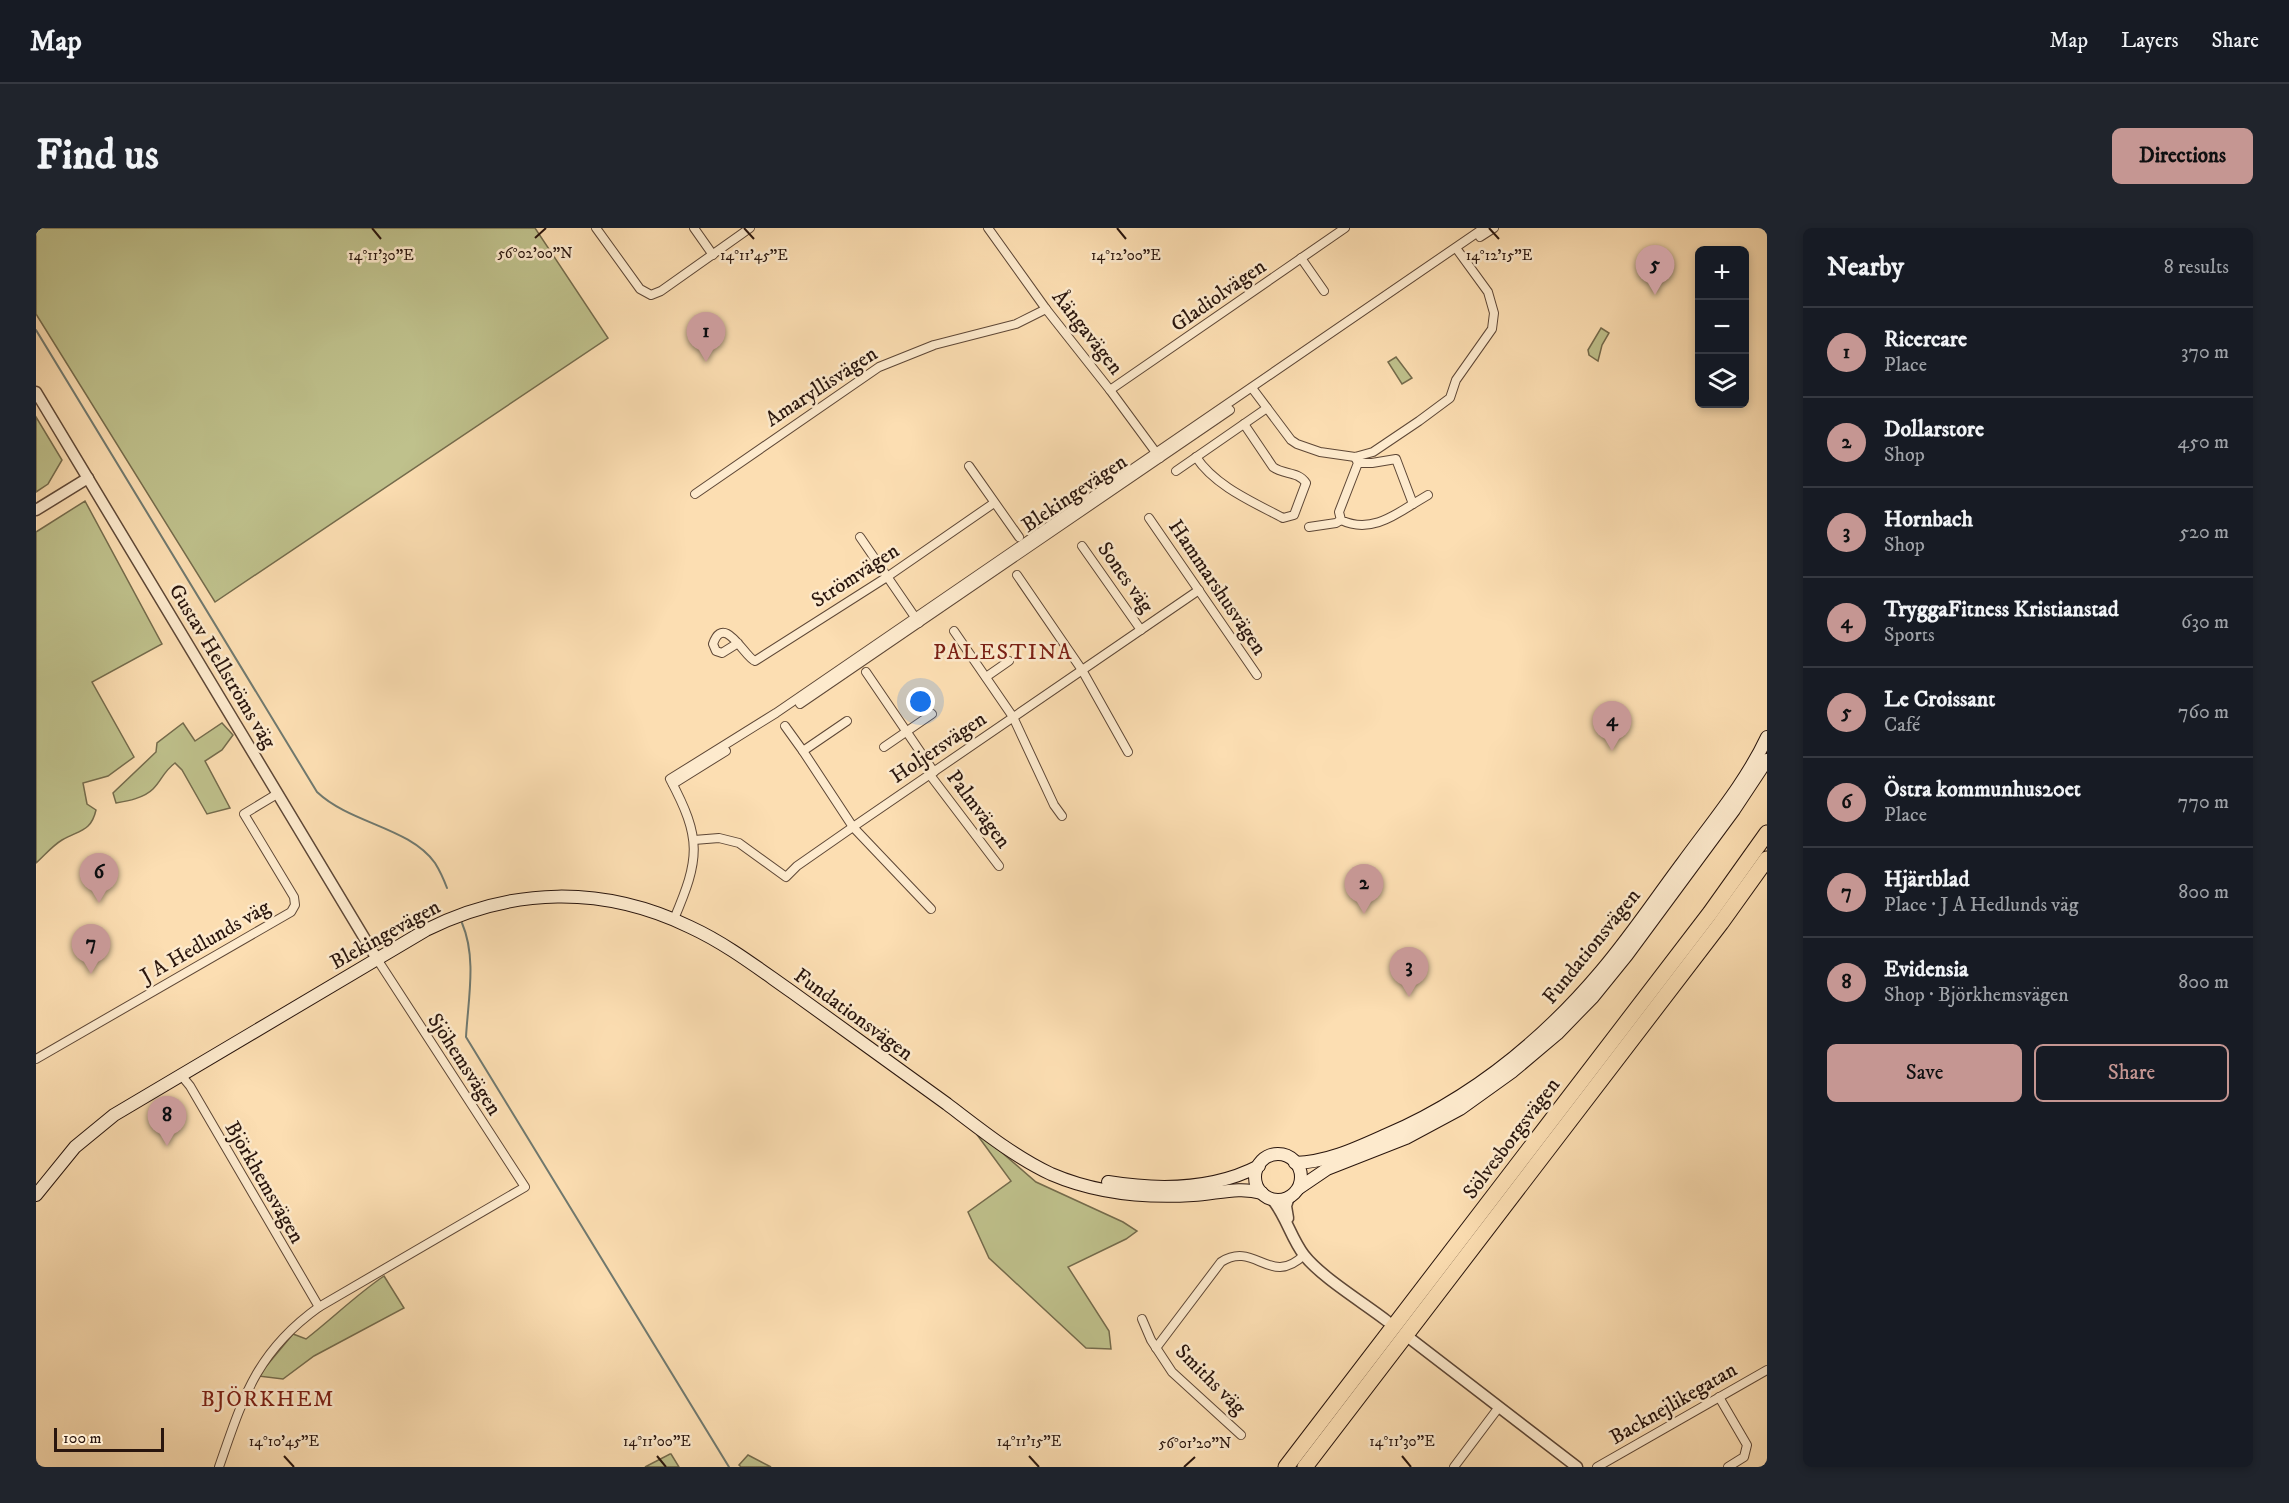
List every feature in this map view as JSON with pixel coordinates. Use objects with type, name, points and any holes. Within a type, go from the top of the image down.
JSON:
[{"type":"highway","name":"Sölvesborgsvägen","points":[[1286,1467],[1710,913],[1767,834]]},
{"type":"highway","name":"Sölvesborgsvägen","points":[[1305,1467],[1767,860]]},
{"type":"main road","name":"Fundationsvägen","points":[[1295,1162],[1316,1161],[1331,1157],[1401,1129],[1482,1082],[1543,1033],[1603,969],[1726,803],[1767,737]]},
{"type":"main road","name":"Fundationsvägen","points":[[1299,1188],[1327,1169],[1406,1138],[1460,1109],[1513,1071],[1557,1034],[1593,997],[1627,955],[1734,810],[1767,760]]},
{"type":"main road","name":"Blekingevägen","points":[[36,1195],[59,1164],[89,1134],[127,1107],[426,930],[463,913],[522,898],[558,896],[593,898],[629,905],[674,919]]},
{"type":"main road","name":"Fundationsvägen","points":[[674,919],[736,953],[1007,1148],[1052,1174],[1114,1192],[1141,1195],[1176,1196],[1243,1190],[1267,1196]]},
{"type":"main road","name":"Fundationsvägen","points":[[1007,1148],[1079,1176],[1127,1185],[1164,1186],[1213,1183],[1239,1176],[1258,1166]]},
{"type":"main road","points":[[1276,1155],[1288,1157],[1295,1162],[1300,1173],[1299,1188],[1290,1197],[1281,1200],[1267,1196],[1256,1182],[1258,1166],[1264,1159],[1276,1155]]},
{"type":"street","points":[[596,228],[640,289],[651,295],[661,291],[750,228]]},
{"type":"street","points":[[694,228],[713,255]]},
{"type":"street","name":"Åängavägen","points":[[987,228],[1158,455]]},
{"type":"street","name":"Gladiolvägen","points":[[1110,390],[1345,228]]},
{"type":"street","name":"Blekingevägen","points":[[1458,250],[1484,228]]},
{"type":"street","name":"Blekingevägen","points":[[674,919],[687,886],[692,866],[694,840],[688,815],[671,782],[779,718],[1158,455],[1458,250],[1494,228]]},
{"type":"street","points":[[1341,520],[1339,512],[1356,460],[1373,452],[1450,398],[1456,380],[1488,337],[1494,323],[1491,299],[1458,250]]},
{"type":"street","points":[[1301,258],[1324,291]]},
{"type":"street","name":"Amaryllisvägen","points":[[695,494],[879,367],[934,345],[1016,324],[1046,309]]},
{"type":"street","points":[[1254,390],[1287,436],[1297,444],[1320,452],[1372,464],[1396,459],[1413,504]]},
{"type":"street","name":"Gustav Hellströms väg","points":[[36,392],[377,959]]},
{"type":"street","points":[[1176,471],[1267,408]]},
{"type":"street","points":[[1196,457],[1201,466],[1237,494],[1283,518],[1294,515],[1306,483],[1298,475],[1273,467],[1244,424]]},
{"type":"street","points":[[969,466],[1019,537]]},
{"type":"street","points":[[36,510],[88,478]]},
{"type":"street","points":[[1309,526],[1336,523],[1341,520],[1370,525],[1379,524],[1428,495]]},
{"type":"street","name":"Strömvägen","points":[[738,644],[748,658],[755,661],[887,577],[994,503]]},
{"type":"street","name":"Hammarshusvägen","points":[[1149,518],[1257,675]]},
{"type":"street","points":[[860,537],[917,621]]},
{"type":"street","name":"Sones väg","points":[[1083,546],[1141,630]]},
{"type":"street","points":[[1017,575],[1082,670],[1128,753]]},
{"type":"street","name":"Holjersvägen","points":[[694,840],[719,838],[739,843],[786,877],[797,866],[853,827],[1199,590]]},
{"type":"street","points":[[954,631],[1013,717],[1054,805],[1062,816]]},
{"type":"street","points":[[986,677],[1009,661]]},
{"type":"street","name":"Palmvägen","points":[[866,672],[932,773],[999,866]]},
{"type":"street","points":[[884,747],[932,714]]},
{"type":"street","points":[[803,751],[847,721]]},
{"type":"street","points":[[785,726],[853,827],[931,909]]},
{"type":"street","name":"J A Hedlunds väg","points":[[36,1059],[291,912],[295,905],[294,897],[244,814],[277,794]]},
{"type":"street","name":"Sjöhemsvägen","points":[[319,1307],[525,1187],[377,959]]},
{"type":"street","name":"Björkhemsvägen","points":[[181,1075],[190,1086],[319,1307]]},
{"type":"street","points":[[1267,1196],[1279,1208],[1304,1255],[1318,1270],[1387,1321]]},
{"type":"street","points":[[1290,1197],[1286,1206],[1291,1230]]},
{"type":"street","name":"Smiths väg","points":[[1156,1348],[1221,1262],[1240,1255],[1275,1267],[1286,1268],[1295,1264],[1304,1255]]},
{"type":"street","points":[[219,1467],[243,1398],[262,1363],[287,1332],[319,1307]]},
{"type":"street","name":"Smiths väg","points":[[1142,1319],[1156,1348],[1172,1372],[1241,1435]]},
{"type":"street","points":[[1412,1340],[1577,1467]]},
{"type":"street","name":"Backnejlikegatan","points":[[1597,1467],[1767,1370]]},
{"type":"street","points":[[1719,1397],[1747,1445],[1744,1457],[1728,1467]]},
{"type":"street","points":[[1454,1467],[1499,1407]]},
{"type":"green space","points":[[36,228],[535,228],[608,338],[215,602],[36,314]]},
{"type":"green space","points":[[1601,328],[1609,333],[1602,345],[1598,361],[1589,355],[1588,350]]},
{"type":"green space","points":[[1396,357],[1412,378],[1402,384],[1388,362]]},
{"type":"green space","points":[[36,417],[62,460],[48,484],[36,492]]},
{"type":"green space","points":[[85,501],[162,644],[92,682],[134,757],[108,776],[83,783],[87,804],[96,810],[91,823],[84,830],[58,842],[36,863],[36,532]]},
{"type":"green space","points":[[183,723],[195,741],[222,723],[233,735],[222,750],[205,761],[230,808],[207,814],[182,770],[175,763],[156,786],[145,795],[116,803],[113,793],[156,752],[157,743]]},
{"type":"green space","points":[[978,1136],[985,1138],[1036,1182],[1123,1222],[1137,1231],[1126,1239],[1068,1267],[1109,1331],[1111,1349],[1086,1348],[989,1258],[968,1212],[1011,1181]]},
{"type":"green space","points":[[384,1276],[404,1308],[314,1356],[283,1379],[258,1376],[293,1334],[306,1339]]},
{"type":"green space","points":[[670,1454],[679,1467],[645,1467]]},
{"type":"green space","points":[[748,1455],[771,1467],[741,1467],[739,1465]]},
{"type":"waterway","points":[[36,330],[317,792],[346,812],[395,833],[424,851],[435,863],[447,888]]},
{"type":"waterway","points":[[462,923],[467,936],[470,965],[466,1037],[729,1467]]},
{"type":"place","name":"Le Croissant","points":[[1655,295]]},
{"type":"place","name":"Ricercare","points":[[706,362]]},
{"type":"place","name":"TryggaFitness Kristianstad","points":[[1612,751]]},
{"type":"place","name":"Östra kommunhus20et","points":[[99,903]]},
{"type":"place","name":"Dollarstore","points":[[1364,914]]},
{"type":"place","name":"Hjärtblad","points":[[91,974]]},
{"type":"place","name":"Hornbach","points":[[1409,997]]},
{"type":"place","name":"Evidensia","points":[[167,1146]]},
{"type":"district","name":"PALESTINA","points":[[1003,651]]},
{"type":"district","name":"BJÖRKHEM","points":[[268,1398]]}]
